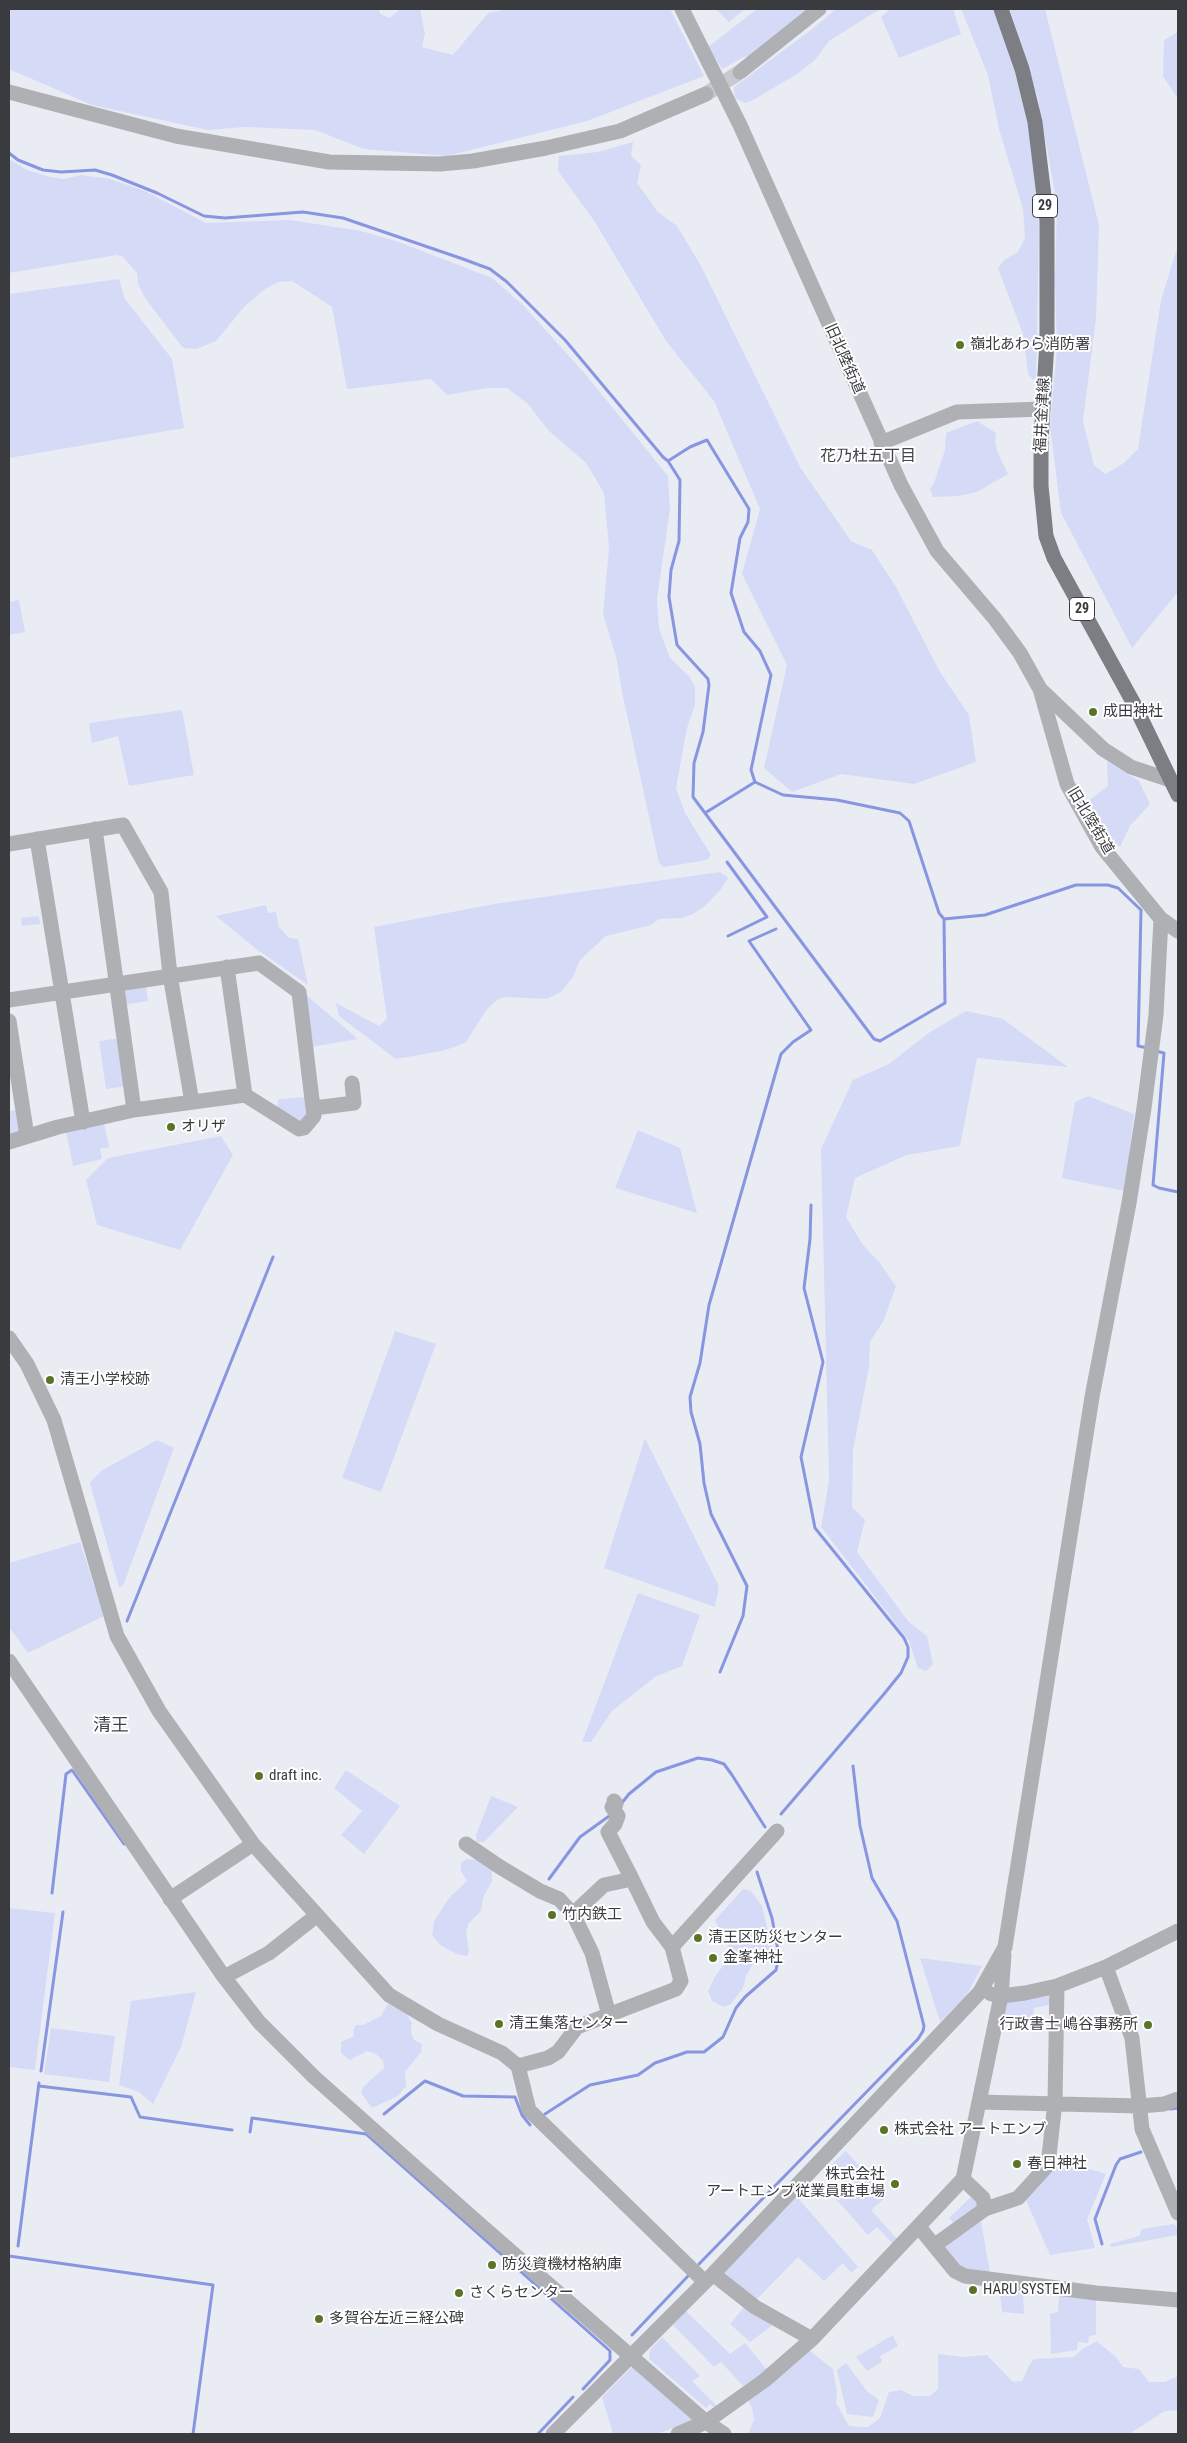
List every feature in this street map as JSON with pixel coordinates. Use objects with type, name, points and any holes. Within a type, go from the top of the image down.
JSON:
[{"type":"main road","name":"福井金津線","points":[[1001,9],[1028,93],[1036,130],[1044,186],[1048,299],[1041,486],[1049,547],[1134,704],[1178,794]]},
{"type":"street","name":"旧北陸街道","points":[[682,9],[740,125],[900,485],[937,551],[995,619],[1020,653],[1040,689],[1067,784],[1102,847],[1162,919],[1178,931]]},
{"type":"street","points":[[740,72],[819,9]]},
{"type":"street","points":[[9,92],[176,136],[329,162],[432,164],[472,161],[546,148],[620,130],[706,94]]},
{"type":"street","points":[[881,443],[957,412],[1043,409]]},
{"type":"street","name":"旧北陸街道","points":[[1040,689],[1103,749],[1131,767],[1170,780]]},
{"type":"street","points":[[9,844],[122,825],[161,892],[170,975],[192,1102]]},
{"type":"street","points":[[95,829],[134,1110]]},
{"type":"street","points":[[37,839],[82,1122]]},
{"type":"street","points":[[678,2434],[706,2422],[765,2380],[812,2339],[963,2180],[1001,1996],[1005,1947],[1092,1397],[1129,1203],[1144,1108],[1156,1015],[1162,919]]},
{"type":"street","points":[[9,1000],[259,963],[299,992],[314,1108],[314,1116],[304,1128],[299,1129],[245,1095],[134,1110],[9,1142]]},
{"type":"street","points":[[227,967],[245,1095]]},
{"type":"street","points":[[9,1021],[27,1136]]},
{"type":"street","points":[[314,1108],[354,1103],[352,1083]]},
{"type":"street","points":[[9,1338],[27,1364],[54,1420],[117,1636],[160,1711],[253,1844],[388,1995],[438,2024],[502,2052],[518,2066],[529,2110],[709,2278],[755,2307],[812,2339]]},
{"type":"street","points":[[9,1661],[224,1978],[259,2022],[314,2077],[706,2422],[724,2434]]},
{"type":"street","points":[[518,2066],[548,2058],[558,2052],[577,2027],[676,1989],[680,1981],[672,1947],[653,1922],[608,1832],[618,1816],[612,1808],[616,1804],[614,1801]]},
{"type":"street","points":[[672,1947],[777,1831]]},
{"type":"street","points":[[170,1899],[253,1844]]},
{"type":"street","points":[[466,1844],[540,1891],[560,1899],[574,1914],[592,1953],[609,2015]]},
{"type":"street","points":[[574,1914],[604,1885],[632,1879]]},
{"type":"street","points":[[224,1978],[269,1953],[316,1916]]},
{"type":"street","points":[[980,1992],[1001,1996],[1057,1986],[1106,1967],[1178,1931]]},
{"type":"street","points":[[553,2434],[709,2278],[980,1992],[1005,1947]]},
{"type":"street","points":[[1106,1967],[1132,2038],[1142,2129],[1178,2213]]},
{"type":"street","points":[[936,2245],[985,2209],[1018,2198],[1048,2165],[1055,2102],[1057,1986]]},
{"type":"street","points":[[979,2102],[1055,2102],[1140,2106],[1164,2104],[1178,2099]]},
{"type":"street","points":[[963,2180],[983,2198],[985,2209]]},
{"type":"street","points":[[919,2227],[936,2245],[955,2271],[965,2276],[1096,2293],[1178,2300]]},
{"type":"shaded area","points":[[9,9],[379,9],[380,14],[390,18],[400,9],[420,9],[425,34],[422,47],[453,55],[488,13],[509,9],[670,9],[704,76],[587,121],[447,156],[364,149],[315,130],[245,127],[208,130],[92,105],[9,69]]},
{"type":"shaded area","points":[[716,9],[745,9],[729,22]]},
{"type":"shaded area","points":[[757,9],[808,9],[755,55],[744,57],[722,69],[708,47]]},
{"type":"shaded area","points":[[836,9],[880,9],[829,41],[815,60],[797,74],[745,103],[735,98],[734,87]]},
{"type":"shaded area","points":[[890,9],[953,9],[961,34],[899,58],[881,17]]},
{"type":"shaded area","points":[[961,9],[993,9],[1009,52],[1027,114],[1036,174],[1039,228],[1036,380],[1032,379],[1028,373],[1023,334],[998,268],[1004,260],[1018,252],[1025,238],[1023,209],[999,129],[988,75]]},
{"type":"shaded area","points":[[1010,9],[1045,9],[1099,225],[1096,319],[1083,421],[1094,465],[1105,474],[1124,463],[1138,449],[1161,300],[1178,245],[1178,592],[1132,648],[1061,513],[1050,426],[1057,348],[1055,282],[1057,205],[1038,98]]},
{"type":"shaded area","points":[[1178,32],[1178,99],[1163,76],[1164,40]]},
{"type":"shaded area","points":[[633,142],[631,156],[641,165],[637,183],[658,212],[677,226],[701,266],[800,467],[851,541],[872,550],[896,587],[940,672],[969,715],[976,762],[914,784],[841,774],[792,792],[764,768],[787,665],[742,574],[760,509],[714,401],[666,341],[595,222],[558,171],[559,156],[598,152]]},
{"type":"shaded area","points":[[9,159],[27,170],[50,177],[64,179],[81,175],[110,179],[145,191],[206,223],[290,220],[361,231],[399,242],[492,278],[523,305],[586,375],[668,476],[670,509],[657,599],[659,629],[670,658],[690,677],[695,687],[695,705],[687,728],[676,788],[685,813],[711,855],[707,860],[664,867],[659,863],[616,657],[603,614],[609,548],[604,493],[586,463],[549,431],[527,403],[507,388],[487,388],[447,395],[431,379],[347,389],[332,307],[292,281],[279,282],[265,289],[244,307],[216,341],[196,349],[183,348],[145,298],[138,284],[137,273],[123,257],[117,255],[9,273]]},
{"type":"shaded area","points":[[119,279],[125,299],[172,359],[184,428],[9,458],[9,294]]},
{"type":"shaded area","points":[[977,421],[996,433],[997,451],[1008,474],[977,492],[958,496],[933,497],[930,489],[934,483],[945,450],[946,433]]},
{"type":"shaded area","points":[[19,600],[25,632],[9,635],[9,602]]},
{"type":"shaded area","points":[[182,710],[194,775],[129,786],[118,736],[92,743],[89,723]]},
{"type":"shaded area","points":[[1107,761],[1139,781],[1150,804],[1130,826],[1120,847],[1106,837],[1088,801],[1108,786]]},
{"type":"shaded area","points":[[720,872],[728,878],[721,889],[705,906],[693,914],[682,918],[659,919],[651,925],[606,936],[580,960],[573,977],[561,992],[547,999],[505,997],[497,1000],[487,1009],[466,1042],[457,1046],[442,1051],[396,1059],[339,1016],[336,1003],[379,1026],[387,1019],[374,927],[494,904]]},
{"type":"shaded area","points":[[266,905],[268,913],[276,912],[279,927],[289,938],[298,939],[308,985],[255,948],[216,916]]},
{"type":"shaded area","points":[[39,916],[40,924],[22,926],[21,918]]},
{"type":"shaded area","points":[[146,985],[148,1001],[124,1005],[123,992],[125,988]]},
{"type":"shaded area","points":[[305,994],[358,1039],[311,1047]]},
{"type":"shaded area","points":[[966,1011],[1003,1019],[1068,1067],[977,1058],[960,1146],[907,1155],[855,1178],[846,1217],[863,1245],[879,1262],[896,1286],[884,1320],[870,1342],[869,1367],[853,1451],[852,1507],[865,1520],[857,1552],[908,1621],[927,1636],[933,1664],[926,1671],[918,1668],[909,1641],[821,1527],[829,1481],[821,1149],[853,1080],[889,1064],[930,1032]]},
{"type":"shaded area","points":[[121,1038],[128,1086],[106,1089],[99,1041]]},
{"type":"shaded area","points":[[1088,1096],[1134,1114],[1125,1191],[1062,1178],[1075,1102]]},
{"type":"shaded area","points":[[305,1097],[308,1116],[302,1122],[276,1108],[279,1099]]},
{"type":"shaded area","points":[[19,1110],[22,1129],[16,1134],[9,1136],[9,1111]]},
{"type":"shaded area","points":[[104,1123],[109,1147],[100,1149],[102,1159],[73,1166],[66,1131]]},
{"type":"shaded area","points":[[638,1130],[680,1148],[697,1213],[615,1188]]},
{"type":"shaded area","points":[[221,1136],[233,1155],[180,1250],[97,1225],[86,1180],[108,1158]]},
{"type":"shaded area","points":[[395,1331],[436,1344],[381,1492],[342,1478]]},
{"type":"shaded area","points":[[645,1438],[719,1586],[715,1607],[604,1568]]},
{"type":"shaded area","points":[[157,1440],[174,1448],[123,1586],[119,1587],[90,1483],[101,1471]]},
{"type":"shaded area","points":[[80,1542],[104,1616],[28,1653],[9,1627],[9,1563]]},
{"type":"shaded area","points":[[638,1593],[700,1615],[682,1666],[655,1677],[612,1711],[591,1742],[582,1742]]},
{"type":"shaded area","points":[[346,1770],[400,1806],[364,1854],[341,1835],[362,1811],[334,1788]]},
{"type":"shaded area","points":[[491,1796],[518,1807],[484,1842],[477,1842],[476,1835]]},
{"type":"shaded area","points":[[466,1859],[481,1860],[492,1871],[492,1881],[483,1898],[481,1911],[469,1923],[466,1932],[469,1952],[467,1956],[457,1954],[440,1945],[432,1935],[434,1921],[449,1898],[467,1881],[461,1871],[461,1863]]},
{"type":"shaded area","points":[[743,1889],[751,1891],[762,1906],[772,1949],[768,1959],[753,1964],[746,1976],[743,1988],[731,2004],[724,2007],[712,2001],[708,1991],[716,1975],[732,1954],[715,1920]]},
{"type":"shaded area","points":[[9,1908],[55,1913],[35,2070],[9,2067]]},
{"type":"shaded area","points":[[920,1958],[982,1966],[966,1996],[940,2022]]},
{"type":"shaded area","points":[[196,1992],[181,2047],[153,2104],[139,2092],[119,2085],[131,2001]]},
{"type":"shaded area","points":[[1049,1993],[1053,2004],[1034,2008],[1032,2025],[1000,2022],[1003,2003]]},
{"type":"shaded area","points":[[388,2004],[406,2013],[412,2023],[411,2032],[414,2040],[422,2044],[421,2052],[405,2072],[406,2086],[398,2096],[372,2108],[361,2093],[363,2087],[384,2068],[383,2061],[376,2054],[367,2051],[350,2060],[341,2053],[341,2042],[354,2036],[353,2031],[356,2025],[363,2025],[381,2016]]},
{"type":"shaded area","points":[[51,2028],[115,2036],[109,2082],[44,2074]]},
{"type":"shaded area","points":[[846,2151],[886,2197],[871,2210],[898,2240],[893,2244],[877,2227],[868,2235],[836,2199],[859,2179],[851,2170],[844,2175],[841,2172],[832,2181],[823,2172]]},
{"type":"shaded area","points":[[1061,2160],[1106,2174],[1087,2219],[1095,2248],[1050,2255],[1026,2200]]},
{"type":"shaded area","points":[[973,2195],[979,2200],[976,2209],[955,2225],[949,2218]]},
{"type":"shaded area","points":[[797,2197],[858,2267],[851,2273],[843,2263],[824,2281],[798,2257],[757,2299],[721,2275]]},
{"type":"shaded area","points":[[981,2221],[990,2273],[959,2267],[941,2246]]},
{"type":"shaded area","points":[[1174,2224],[1178,2229],[1178,2235],[1111,2247],[1110,2244],[1139,2236],[1142,2229]]},
{"type":"shaded area","points":[[999,2287],[1023,2289],[1024,2314],[1002,2312]]},
{"type":"shaded area","points":[[1059,2294],[1096,2298],[1096,2335],[1089,2336],[1088,2343],[1078,2342],[1077,2350],[1051,2354],[1050,2314],[1058,2312]]},
{"type":"shaded area","points":[[746,2305],[774,2324],[750,2342],[730,2324]]},
{"type":"shaded area","points":[[686,2311],[730,2354],[745,2343],[767,2370],[743,2386],[721,2362],[714,2367],[673,2325]]},
{"type":"shaded area","points":[[893,2335],[898,2346],[880,2356],[882,2362],[867,2371],[856,2357]]},
{"type":"shaded area","points":[[662,2337],[700,2376],[692,2381],[718,2407],[715,2408],[710,2404],[706,2408],[649,2359],[650,2350]]},
{"type":"shaded area","points":[[1097,2341],[1116,2357],[1123,2367],[1139,2369],[1149,2382],[1165,2382],[1178,2376],[1178,2410],[1165,2411],[1129,2434],[748,2434],[754,2420],[752,2408],[747,2398],[809,2350],[833,2369],[837,2392],[836,2403],[849,2426],[868,2427],[880,2418],[889,2392],[901,2390],[913,2396],[930,2396],[938,2389],[938,2354],[963,2357],[987,2355],[1013,2382],[1022,2381],[1034,2359],[1074,2357],[1081,2350]]},
{"type":"shaded area","points":[[846,2363],[867,2391],[879,2400],[873,2417],[847,2414],[837,2370]]},
{"type":"shaded area","points":[[633,2366],[694,2420],[657,2434],[613,2434],[602,2397]]},
{"type":"waterway","points":[[9,153],[18,160],[43,170],[61,172],[95,170],[112,175],[157,193],[204,216],[225,218],[303,212],[343,218],[490,269],[507,282],[565,340],[668,461],[690,447],[707,440],[749,509],[748,522],[740,538],[731,593],[744,632],[760,651],[771,675],[751,770],[755,782],[783,795],[837,800],[900,813],[909,821],[939,913],[944,919],[985,915],[1076,885],[1108,885],[1118,888],[1141,910],[1138,1046],[1148,1048]]},
{"type":"waterway","points":[[668,461],[680,480],[679,541],[671,570],[669,597],[677,645],[708,679],[709,685],[703,732],[694,763],[693,797],[874,1039],[880,1041],[945,1003],[944,919]]},
{"type":"waterway","points":[[705,813],[755,782]]},
{"type":"waterway","points":[[727,862],[767,917],[728,936]]},
{"type":"waterway","points":[[720,1672],[743,1616],[747,1586],[711,1514],[704,1483],[700,1444],[691,1412],[690,1397],[700,1363],[709,1305],[781,1054],[793,1042],[811,1030],[749,941],[776,929]]},
{"type":"waterway","points":[[1156,1051],[1164,1053],[1153,1185],[1178,1192]]},
{"type":"waterway","points":[[781,1814],[901,1673],[908,1657],[908,1647],[904,1638],[815,1528],[801,1457],[823,1362],[804,1288],[810,1239],[811,1205]]},
{"type":"waterway","points":[[127,1621],[273,1257]]},
{"type":"waterway","points":[[621,1804],[629,1794],[656,1772],[698,1758],[712,1760],[724,1764],[765,1827]]},
{"type":"waterway","points":[[699,2264],[918,2039],[923,2031],[924,2026],[897,1921],[872,1878],[860,1826],[853,1766]]},
{"type":"waterway","points":[[52,1893],[66,1774],[72,1770],[124,1844]]},
{"type":"waterway","points":[[549,1879],[580,1837],[612,1814]]},
{"type":"waterway","points":[[545,2114],[590,2085],[638,2075],[655,2063],[687,2052],[704,2052],[723,2037],[736,2008],[745,1997],[776,1970],[779,1956],[772,1918],[757,1872]]},
{"type":"waterway","points":[[41,2071],[63,1912]]},
{"type":"waterway","points":[[384,2114],[425,2081],[463,2096],[515,2097],[522,2115],[530,2125]]},
{"type":"waterway","points":[[18,2246],[39,2083]]},
{"type":"waterway","points":[[39,2086],[131,2097],[140,2117],[232,2130]]},
{"type":"waterway","points":[[1170,2109],[1178,2108]]},
{"type":"waterway","points":[[250,2132],[252,2118],[366,2134],[610,2351],[610,2360],[583,2389]]},
{"type":"waterway","points":[[1102,2244],[1095,2219],[1116,2165],[1120,2159],[1141,2152]]},
{"type":"waterway","points":[[9,2256],[213,2285],[193,2434]]},
{"type":"waterway","points":[[632,2335],[689,2275]]},
{"type":"waterway","points":[[538,2434],[573,2397]]},
{"type":"tunnel","points":[[706,94],[740,72]]},
{"type":"place","name":"嶺北あわら消防署","points":[[960,345]]},
{"type":"place","name":"成田神社","points":[[1093,712]]},
{"type":"place","name":"オリザ","points":[[171,1127]]},
{"type":"place","name":"清王小学校跡","points":[[50,1380]]},
{"type":"place","name":"draft inc.","points":[[259,1776]]},
{"type":"place","name":"竹内鉄工","points":[[552,1915]]},
{"type":"place","name":"清王区防災センター","points":[[698,1938]]},
{"type":"place","name":"金峯神社","points":[[713,1958]]},
{"type":"place","name":"清王集落センター","points":[[499,2024]]},
{"type":"place","name":"行政書士 嶋谷事務所","points":[[1148,2025]]},
{"type":"place","name":"株式会社 アートエンブ","points":[[884,2130]]},
{"type":"place","name":"春日神社","points":[[1017,2164]]},
{"type":"place","name":"株式会社 アートエンブ従業員駐車場","points":[[895,2184]]},
{"type":"place","name":"防災資機材格納庫","points":[[492,2265]]},
{"type":"place","name":"HARU SYSTEM","points":[[973,2290]]},
{"type":"place","name":"さくらセンター","points":[[459,2293]]},
{"type":"place","name":"多賀谷左近三経公碑","points":[[319,2319]]},
{"type":"district","name":"花乃杜五丁目","points":[[868,457]]},
{"type":"district","name":"清王","points":[[111,1726]]}]
